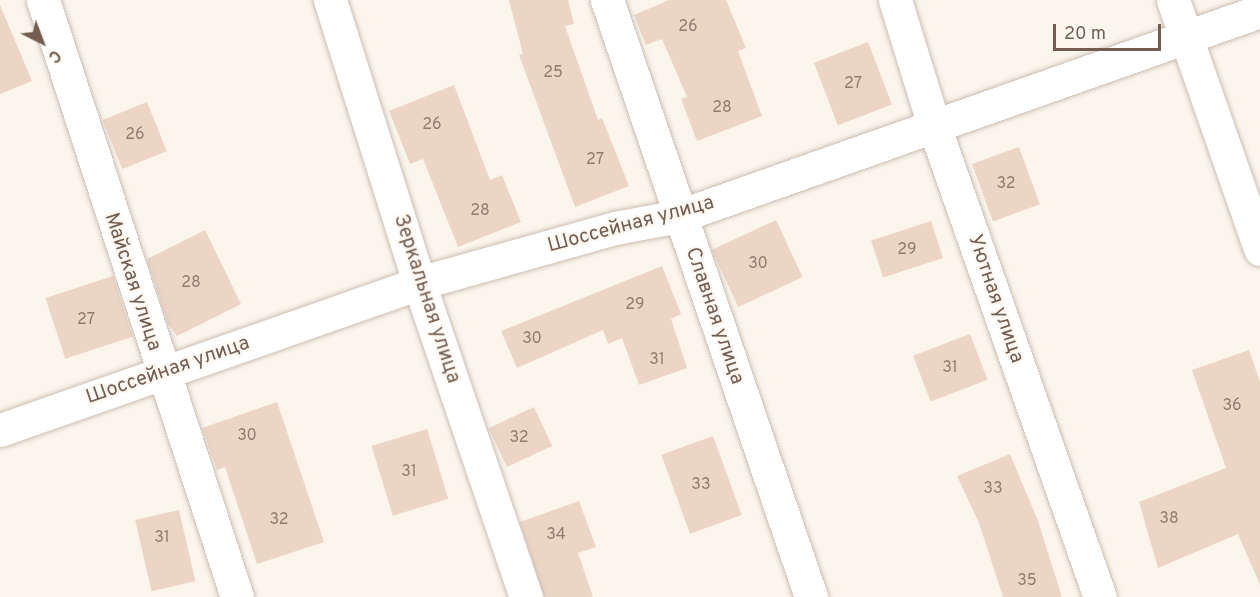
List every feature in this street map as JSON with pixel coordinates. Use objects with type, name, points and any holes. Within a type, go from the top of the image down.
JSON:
[{"type":"street","name":"Майская улица","points":[[43,0],[161,373],[237,597]]},
{"type":"street","name":"Зеркальная улица","points":[[330,0],[420,283],[526,597]]},
{"type":"street","name":"Славная улица","points":[[607,0],[811,597]]},
{"type":"street","name":"Уютная улица","points":[[895,0],[934,126],[1100,597]]},
{"type":"street","points":[[1173,0],[1260,249]]},
{"type":"street","name":"Шоссейная улица","points":[[0,430],[420,283],[615,228],[679,216],[1184,35],[1260,11]]},
{"type":"building","points":[[509,0],[568,0],[574,24],[565,26],[598,120],[602,118],[629,186],[575,207],[519,55],[523,54]]},
{"type":"building","points":[[669,0],[726,0],[746,48],[738,51],[762,116],[697,141],[681,99],[687,97],[662,39],[646,45],[634,15]]},
{"type":"building","points":[[0,5],[32,81],[0,94]]},
{"type":"building","points":[[868,42],[892,105],[838,125],[814,63]]},
{"type":"building","points":[[454,85],[490,180],[502,175],[521,222],[458,247],[423,159],[410,164],[389,111]]},
{"type":"building","points":[[147,102],[167,151],[122,169],[102,120]]},
{"type":"building","points":[[1019,147],[1040,204],[993,221],[972,164]]},
{"type":"building","points":[[776,220],[803,277],[738,307],[712,250]]},
{"type":"building","points":[[931,221],[943,258],[883,278],[871,240]]},
{"type":"building","points":[[205,230],[241,304],[177,336],[168,324],[147,259]]},
{"type":"building","points":[[662,266],[681,314],[671,319],[687,368],[639,385],[622,338],[608,344],[603,330],[517,368],[501,331]]},
{"type":"building","points":[[113,276],[133,337],[65,359],[45,298]]},
{"type":"building","points":[[970,334],[988,380],[931,402],[913,356]]},
{"type":"building","points":[[1249,350],[1260,382],[1260,585],[1238,534],[1158,568],[1139,502],[1226,468],[1192,370]]},
{"type":"building","points":[[277,402],[324,542],[257,564],[225,467],[217,470],[202,428]]},
{"type":"building","points":[[534,407],[552,446],[507,467],[489,428]]},
{"type":"building","points":[[427,429],[448,499],[393,516],[372,446]]},
{"type":"building","points":[[713,436],[742,515],[690,534],[661,455]]},
{"type":"building","points":[[1010,454],[1038,521],[1062,597],[1003,597],[979,523],[957,476]]},
{"type":"building","points":[[579,501],[596,547],[578,553],[593,597],[544,597],[520,522]]},
{"type":"building","points":[[179,510],[195,581],[152,591],[135,520]]}]
